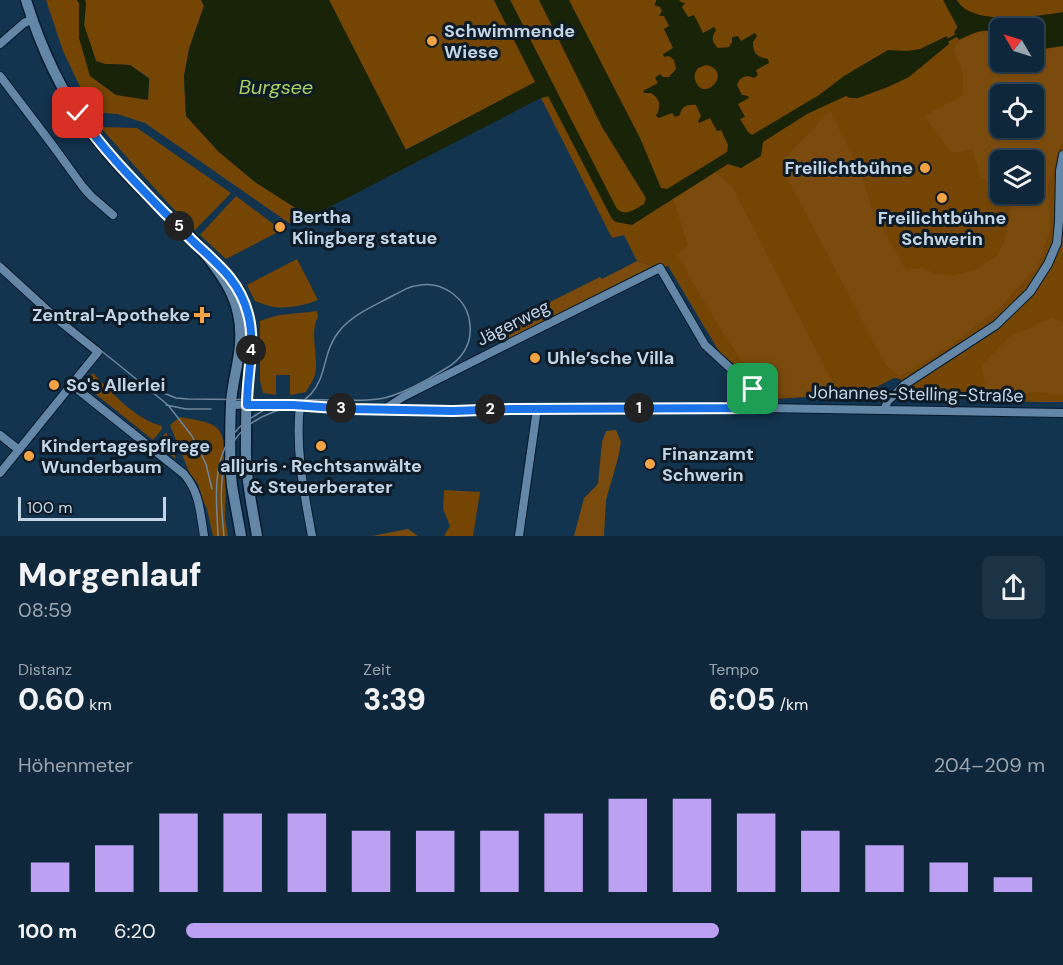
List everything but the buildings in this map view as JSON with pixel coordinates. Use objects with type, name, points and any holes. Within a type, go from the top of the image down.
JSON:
[{"type":"street","points":[[26,0],[45,51],[66,94],[89,129],[127,173],[228,274],[236,286],[248,314],[252,342],[246,447],[248,483],[257,536]]},
{"type":"street","points":[[0,44],[24,23],[33,19]]},
{"type":"street","points":[[0,76],[83,188],[113,215]]},
{"type":"street","points":[[885,410],[887,402],[904,385],[996,325],[1030,292],[1048,264],[1057,243],[1060,171],[1063,154]]},
{"type":"street","points":[[198,245],[222,276],[237,304],[240,322],[241,341],[232,391],[230,448],[232,485],[241,536]]},
{"type":"street","points":[[0,267],[58,320],[98,352],[0,473]]},
{"type":"street","name":"Jägerweg","points":[[383,410],[403,397],[660,268],[705,345],[753,389],[764,402],[764,408]]},
{"type":"street","points":[[72,385],[184,474],[192,483],[197,493],[204,536]]},
{"type":"street","name":"Johannes-Stelling-Straße","points":[[231,405],[300,405],[383,410],[764,408],[1063,413]]},
{"type":"street","points":[[300,405],[301,472],[312,536]]},
{"type":"street","points":[[519,536],[537,409]]},
{"type":"street","points":[[0,435],[19,450]]},
{"type":"shaded area","points":[[46,0],[77,0],[79,3],[90,76],[148,100],[149,78],[130,65],[105,64],[96,61],[84,25],[85,0],[201,0],[204,6],[189,49],[184,76],[186,116],[219,152],[255,182],[308,216],[292,225],[145,123],[117,114],[92,112],[63,51]]},
{"type":"shaded area","name":"Schwimmende Wiese","points":[[329,0],[494,0],[536,82],[405,150]]},
{"type":"shaded area","points":[[510,0],[1063,0],[1063,402],[913,399],[900,379],[894,378],[865,393],[777,399],[720,353],[668,266],[660,268],[637,261],[624,235],[612,238],[541,98],[557,92]]},
{"type":"shaded area","points":[[979,31],[990,31],[990,72],[1044,72],[1044,49],[1063,46],[1063,144],[1060,144],[1048,187],[1050,230],[1038,266],[999,308],[949,347],[900,376],[885,364],[780,164],[830,111],[860,170],[872,210],[906,270],[922,268],[934,273],[953,275],[976,270],[997,255],[1005,240],[1012,204],[1044,204],[1044,150],[990,150],[990,184],[980,175],[972,149],[952,153],[924,116],[963,95],[963,74],[954,49],[959,40]]},
{"type":"shaded area","points":[[100,127],[137,128],[231,193],[195,230]]},
{"type":"shaded area","points":[[716,172],[733,188],[841,399],[780,395],[747,367],[724,335],[677,255],[688,245],[673,199]]},
{"type":"shaded area","points":[[236,196],[280,231],[226,259],[200,235]]},
{"type":"shaded area","points":[[297,259],[318,300],[285,307],[272,307],[255,301],[247,285]]},
{"type":"shaded area","points":[[637,261],[660,268],[504,345],[496,329]]},
{"type":"shaded area","points":[[317,311],[318,317],[314,330],[316,368],[314,378],[306,392],[290,395],[290,375],[276,375],[276,395],[263,393],[260,380],[260,321],[281,315]]},
{"type":"shaded area","points":[[1052,318],[1063,321],[1063,395],[1035,392],[1021,394],[986,389],[981,366],[1009,337]]},
{"type":"shaded area","points":[[93,373],[133,412],[162,426],[153,440],[84,385]]},
{"type":"shaded area","points":[[180,417],[212,424],[219,430],[226,459],[225,518],[228,536],[213,536],[198,484],[189,472],[170,425]]},
{"type":"shaded area","points":[[616,430],[621,442],[606,500],[604,536],[574,536],[584,498],[598,484],[602,442],[606,431]]},
{"type":"shaded area","points":[[166,432],[176,459],[157,444]]},
{"type":"shaded area","points":[[444,490],[480,492],[473,536],[444,536],[450,526],[443,509]]},
{"type":"shaded area","points":[[408,529],[418,536],[372,536]]},
{"type":"water","points":[[77,0],[85,0],[86,3],[84,25],[96,61],[105,64],[130,65],[149,79],[148,100],[116,95],[90,76],[79,38],[79,3]]},
{"type":"water","name":"Burgsee","points":[[201,0],[329,0],[406,150],[535,82],[494,0],[510,0],[617,209],[624,212],[644,204],[646,198],[602,127],[539,0],[569,0],[640,138],[661,188],[667,189],[727,152],[728,145],[721,130],[717,131],[710,118],[699,123],[701,116],[696,105],[685,106],[680,115],[675,117],[672,113],[659,118],[656,116],[659,109],[658,101],[651,93],[643,91],[658,83],[655,78],[660,74],[663,77],[669,77],[676,69],[674,60],[669,56],[664,57],[663,54],[673,48],[664,29],[669,26],[664,16],[659,16],[662,11],[660,7],[654,5],[656,0],[679,0],[685,3],[682,7],[688,17],[694,15],[703,33],[714,27],[716,30],[713,40],[718,48],[729,47],[732,37],[738,36],[741,41],[755,33],[757,36],[753,42],[755,52],[758,56],[768,59],[769,63],[756,70],[758,75],[754,78],[744,77],[737,85],[742,95],[749,98],[738,104],[745,117],[740,119],[752,135],[888,50],[920,49],[947,36],[949,44],[909,77],[858,98],[846,96],[807,114],[763,142],[761,156],[741,168],[728,164],[632,225],[612,219],[548,96],[310,217],[255,182],[219,152],[186,116],[184,77],[189,49],[204,6]],"holes":[[[706,65],[714,68],[718,73],[715,84],[705,89],[700,88],[695,78],[698,68]]]},
{"type":"water","points":[[943,0],[957,0],[976,14],[1006,18],[990,18],[990,31],[979,32],[959,40],[954,32],[957,26]]},
{"type":"water","points":[[1063,12],[1063,46],[1044,49],[1044,18],[1006,18]]},
{"type":"waterway","points":[[948,40],[959,34]]},
{"type":"tram line","points":[[0,263],[60,318],[168,405],[192,436],[206,464],[212,489]]},
{"type":"tram line","points":[[218,536],[216,501],[219,468],[230,439],[241,426],[276,404],[300,400],[312,400],[357,400],[379,399],[404,391],[430,378],[456,361],[467,345],[470,325],[468,315],[459,299],[434,285],[412,287],[366,310],[341,329],[331,345],[320,379],[311,394],[307,398],[302,401],[297,404],[253,422],[239,434],[230,448],[222,481],[224,536]]},
{"type":"tram line","points":[[156,390],[176,398],[188,399],[280,400]]},
{"type":"tram line","points":[[166,405],[186,409],[211,409]]},
{"type":"place","name":"Schwimmende Wiese","points":[[432,41]]},
{"type":"place","name":"Freilichtbühne","points":[[925,168]]},
{"type":"place","name":"Freilichtbühne Schwerin","points":[[942,198]]},
{"type":"place","name":"Bertha Klingberg statue","points":[[280,227]]},
{"type":"place","name":"Zentral-Apotheke","points":[[202,315]]},
{"type":"place","name":"Uhle’sche Villa","points":[[535,358]]},
{"type":"place","name":"So's Allerlei","points":[[54,385]]},
{"type":"place","name":"alljuris · Rechtsanwälte & Steuerberater","points":[[321,446]]},
{"type":"place","name":"Kindertagespflrege Wunderbaum","points":[[29,456]]},
{"type":"place","name":"Finanzamt Schwerin","points":[[650,464]]},
{"type":"route","points":[[78,113],[104,149],[228,274],[236,286],[245,305],[251,330],[247,405],[276,404],[350,409],[453,411],[764,408],[764,402],[753,389]]}]
